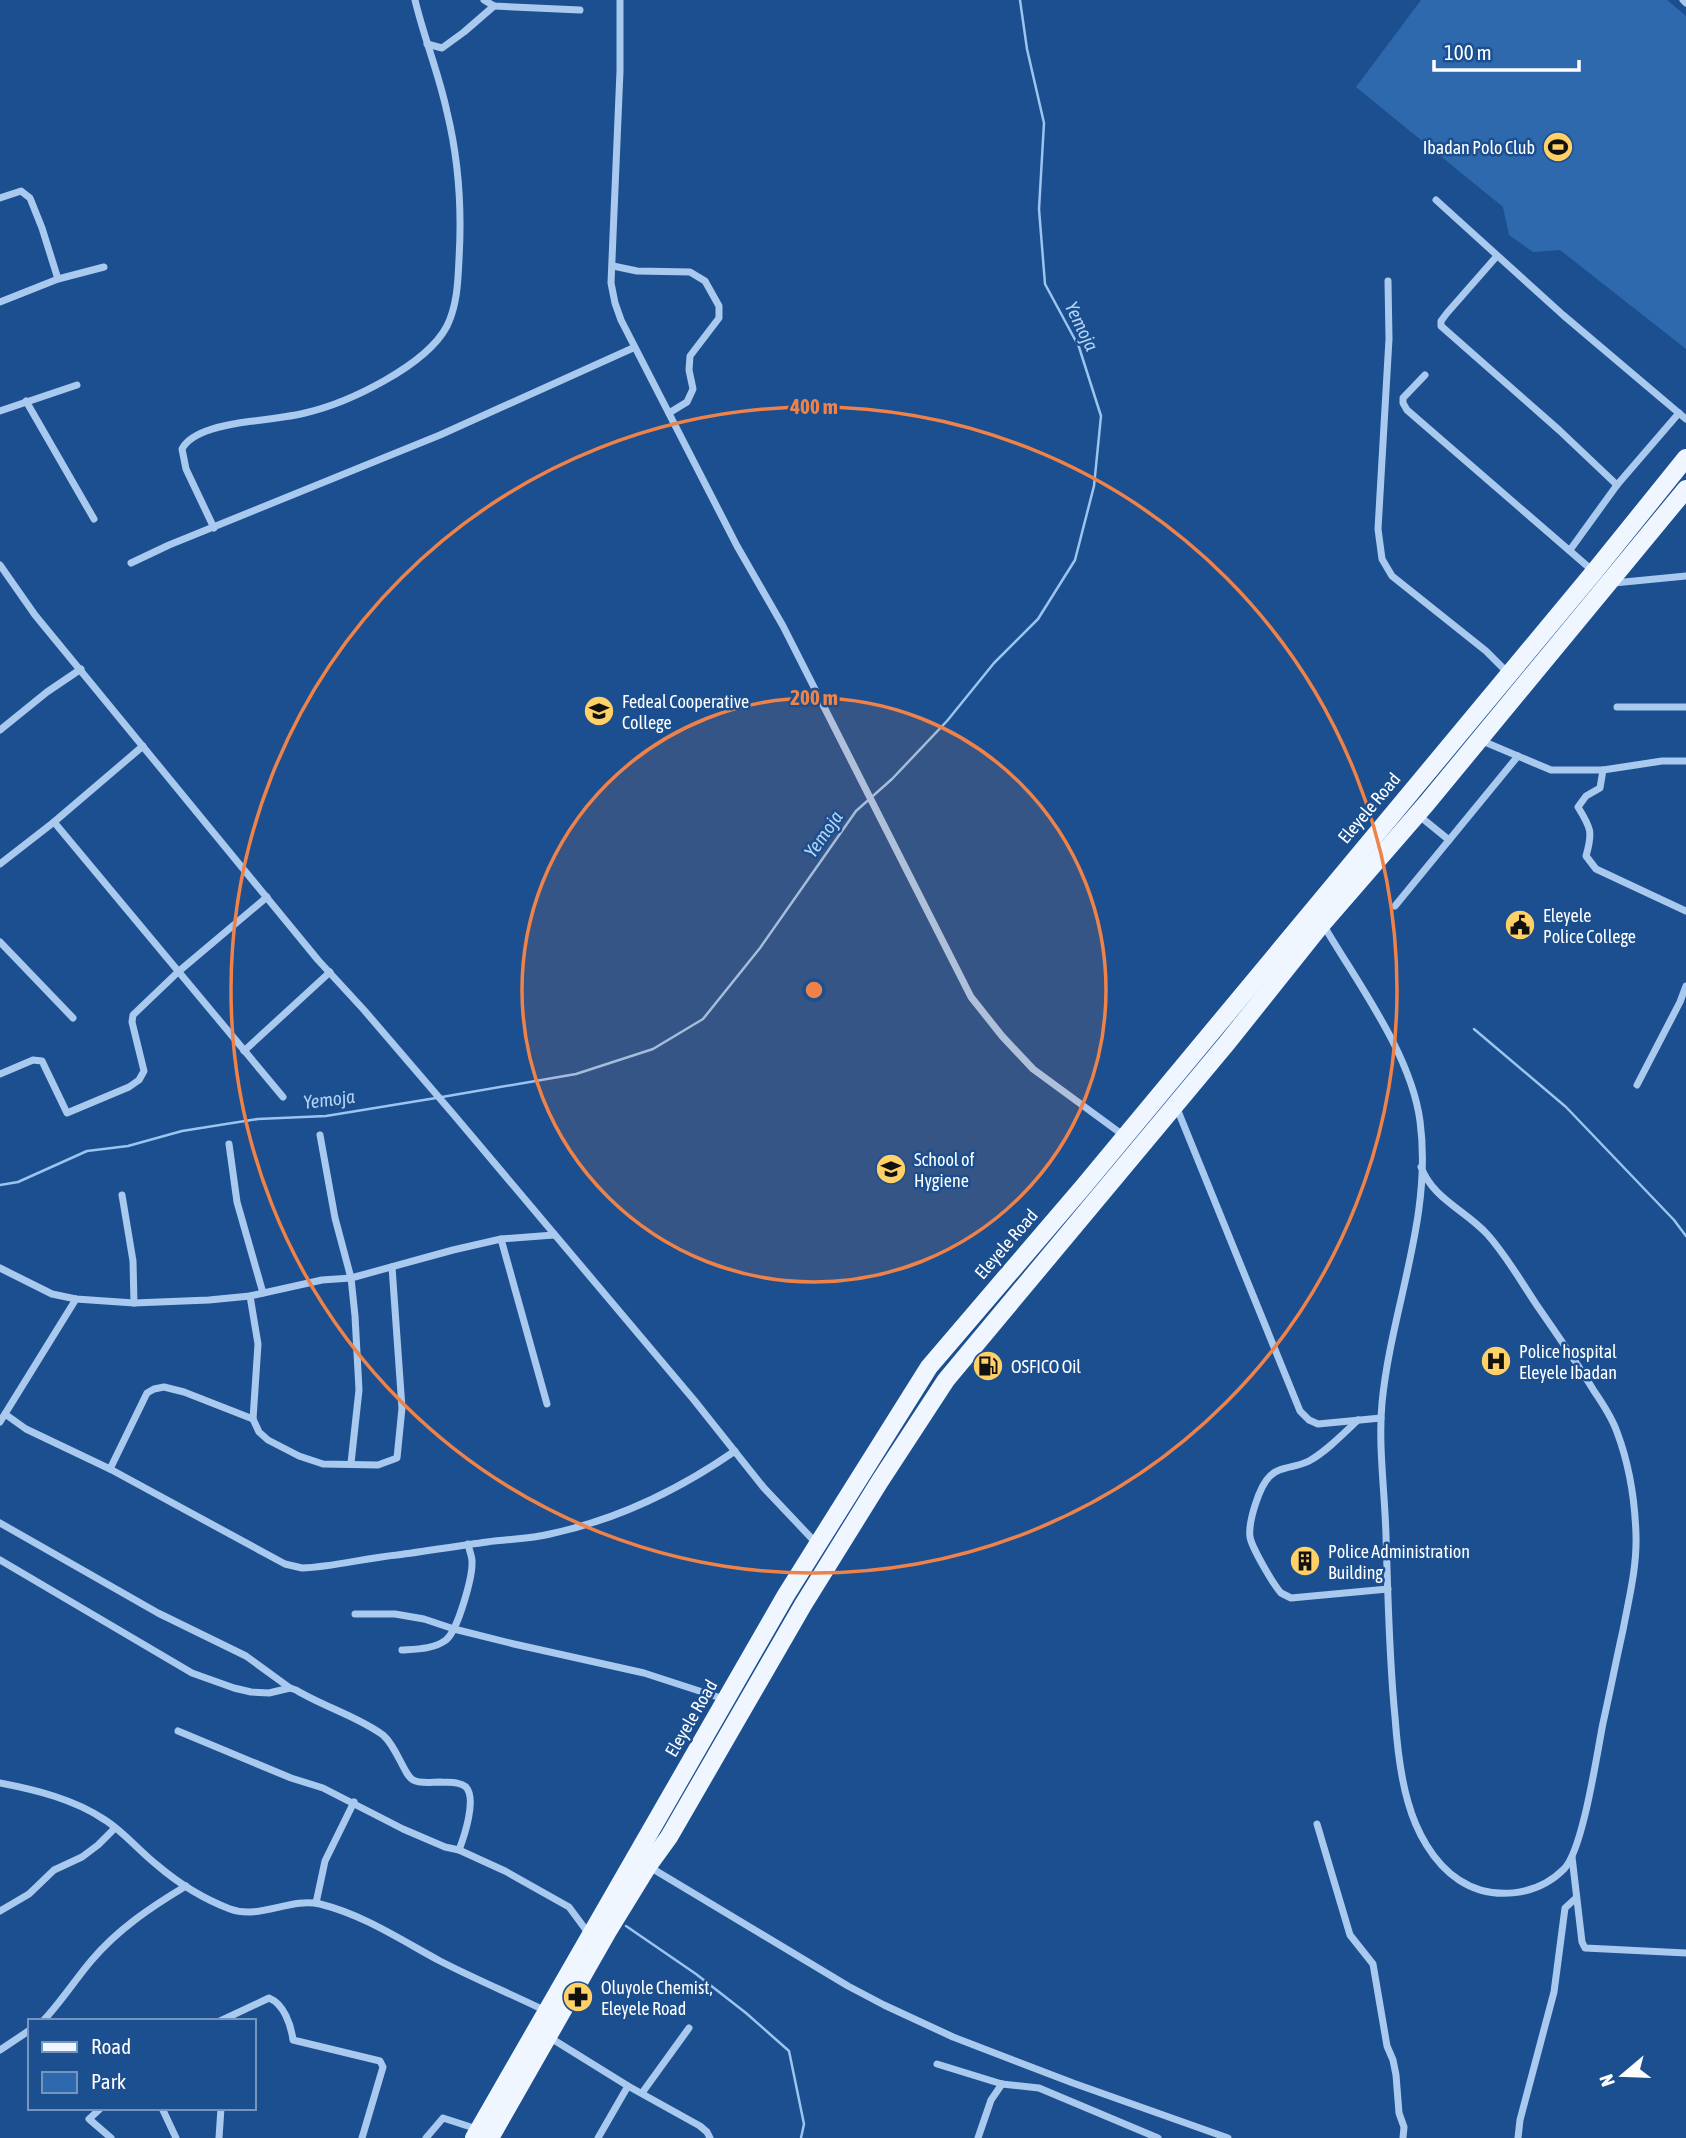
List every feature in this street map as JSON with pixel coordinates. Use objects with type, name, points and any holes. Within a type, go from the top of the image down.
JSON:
[{"type":"main road","name":"Eleyele Road","points":[[638,1868],[669,1837],[803,1605],[946,1380],[1175,1105],[1318,916],[1508,673],[1686,458]]},
{"type":"main road","name":"Eleyele Road","points":[[481,2135],[546,2011],[638,1868],[726,1699],[786,1595],[929,1367],[1124,1136],[1318,916],[1417,814],[1686,489]]},
{"type":"main road","points":[[929,1367],[946,1380]]},
{"type":"main road","name":"Eleyele Road","points":[[481,2135],[548,2037],[598,1930]]},
{"type":"street","points":[[214,528],[186,469],[182,449],[188,439],[200,433],[237,424],[304,414],[379,384],[408,367],[435,343],[447,325],[454,306],[458,280],[461,223],[459,182],[447,111],[415,0]]},
{"type":"street","points":[[484,0],[494,6],[580,10]]},
{"type":"street","points":[[620,0],[620,71],[611,282],[615,303],[633,348],[737,546],[783,626],[961,980],[984,1015],[1033,1069],[1124,1136]]},
{"type":"street","points":[[427,44],[442,48],[494,6]]},
{"type":"street","points":[[0,198],[21,191],[30,198],[58,279]]},
{"type":"street","points":[[1436,200],[1563,315],[1686,419]]},
{"type":"street","points":[[1497,256],[1440,321],[1441,326],[1617,485]]},
{"type":"street","points":[[613,266],[636,271],[690,272],[705,281],[719,306],[719,318],[690,356],[689,370],[694,389],[687,402],[669,413]]},
{"type":"street","points":[[0,302],[58,279],[104,267]]},
{"type":"street","points":[[1388,281],[1389,339],[1378,503],[1382,559],[1392,576],[1486,651],[1508,673]]},
{"type":"street","points":[[131,563],[440,435],[633,348]]},
{"type":"street","points":[[1425,375],[1404,398],[1403,403],[1408,410],[1594,572]]},
{"type":"street","points":[[0,411],[77,385]]},
{"type":"street","points":[[26,401],[94,519]]},
{"type":"street","points":[[1570,550],[1617,485],[1679,413]]},
{"type":"street","points":[[0,565],[24,601],[267,897],[454,1115],[764,1488],[818,1545]]},
{"type":"street","points":[[1609,584],[1686,576]]},
{"type":"street","points":[[0,730],[81,669]]},
{"type":"street","points":[[1617,707],[1686,707]]},
{"type":"street","points":[[1479,739],[1551,770],[1603,769],[1662,761],[1686,761]]},
{"type":"street","points":[[0,864],[143,746]]},
{"type":"street","points":[[1395,906],[1518,756]]},
{"type":"street","points":[[1603,769],[1600,788],[1586,796],[1578,807],[1592,836],[1586,856],[1596,870],[1686,911]]},
{"type":"street","points":[[1417,814],[1449,840]]},
{"type":"street","points":[[54,822],[283,1097]]},
{"type":"street","points":[[0,1074],[33,1060],[41,1061],[66,1113],[129,1087],[139,1080],[144,1071],[132,1022],[133,1014],[267,897]]},
{"type":"street","points":[[1318,916],[1391,1038],[1411,1084],[1420,1121],[1421,1167],[1416,1227],[1390,1351],[1381,1418],[1392,1689],[1398,1751],[1407,1800],[1424,1841],[1444,1869],[1458,1880],[1476,1890],[1491,1894],[1523,1891],[1545,1882],[1564,1869],[1572,1857],[1585,1813],[1632,1585],[1636,1535],[1630,1484],[1618,1434],[1603,1405],[1520,1277],[1483,1229],[1435,1191],[1421,1167]]},
{"type":"street","points":[[0,942],[73,1018]]},
{"type":"street","points":[[244,1051],[330,972]]},
{"type":"street","points":[[1637,1085],[1683,1003],[1686,986]]},
{"type":"street","points":[[1175,1105],[1300,1411],[1318,1424],[1381,1418]]},
{"type":"street","points":[[320,1135],[335,1218],[351,1278],[359,1390],[351,1463]]},
{"type":"street","points":[[229,1144],[237,1202],[262,1293]]},
{"type":"street","points":[[122,1195],[133,1261],[135,1303]]},
{"type":"street","points":[[0,1268],[52,1294],[75,1299],[135,1303],[250,1296],[322,1280],[351,1278],[501,1239],[554,1235]]},
{"type":"street","points":[[501,1239],[547,1404]]},
{"type":"street","points":[[250,1296],[258,1344],[253,1419],[259,1432],[268,1440],[299,1456],[323,1464],[378,1465],[397,1458],[402,1408],[392,1267]]},
{"type":"street","points":[[0,1422],[75,1299]]},
{"type":"street","points":[[110,1469],[147,1394],[154,1389],[164,1387],[184,1392],[253,1419]]},
{"type":"street","points":[[5,1414],[26,1430],[110,1469],[285,1564],[302,1568],[536,1537],[577,1528],[664,1492],[707,1470],[735,1451]]},
{"type":"street","points":[[1358,1420],[1312,1459],[1297,1467],[1281,1469],[1269,1477],[1261,1489],[1250,1535],[1254,1548],[1282,1593],[1291,1598],[1388,1589]]},
{"type":"street","points":[[0,1523],[158,1612],[246,1656],[290,1688],[380,1734],[396,1749],[413,1780],[464,1786],[470,1802],[467,1830],[459,1850]]},
{"type":"street","points":[[402,1650],[435,1645],[446,1639],[454,1629],[471,1582],[472,1561],[468,1545]]},
{"type":"street","points":[[0,1560],[192,1672],[251,1692],[269,1693],[290,1688]]},
{"type":"street","points":[[355,1614],[395,1614],[424,1619],[454,1629],[644,1673],[726,1699]]},
{"type":"street","points":[[178,1731],[291,1778],[323,1788],[403,1829],[505,1871],[569,1907],[598,1930]]},
{"type":"street","points":[[0,1783],[46,1793],[82,1806],[108,1822],[158,1866],[186,1886],[239,1911],[316,1903],[351,1914],[546,2011]]},
{"type":"street","points":[[316,1903],[325,1861],[354,1802]]},
{"type":"street","points":[[1317,1824],[1350,1935],[1373,1964],[1387,2046],[1394,2068],[1399,2113],[1404,2127],[1403,2138]]},
{"type":"street","points":[[0,1912],[29,1894],[54,1870],[82,1857],[115,1828]]},
{"type":"street","points":[[1572,1857],[1582,1942],[1585,1948],[1686,1953]]},
{"type":"street","points":[[638,1868],[884,2005],[953,2037],[1228,2138]]},
{"type":"street","points":[[45,2019],[111,1939],[135,1919],[186,1886]]},
{"type":"street","points":[[1518,2138],[1520,2120],[1554,1992],[1565,1908],[1576,1898]]},
{"type":"street","points":[[224,2019],[265,1998],[273,1999],[280,2005],[291,2026],[293,2040],[365,2056],[383,2063],[362,2138]]},
{"type":"street","points":[[642,2093],[689,2028]]},
{"type":"street","points":[[0,2050],[28,2031]]},
{"type":"street","points":[[548,2037],[628,2087],[700,2126],[710,2138]]},
{"type":"street","points":[[937,2063],[1002,2084],[1039,2088],[1158,2138]]},
{"type":"street","points":[[978,2138],[992,2099],[1002,2084]]},
{"type":"street","points":[[598,2138],[628,2087]]},
{"type":"street","points":[[99,2110],[89,2119],[111,2138]]},
{"type":"street","points":[[163,2110],[176,2138]]},
{"type":"street","points":[[219,2138],[221,2110]]},
{"type":"street","points":[[426,2138],[443,2118],[481,2135]]},
{"type":"green space","name":"Ibadan Polo Club","points":[[1421,0],[1667,0],[1686,16],[1686,349],[1560,250],[1533,252],[1509,235],[1503,207],[1356,87]]},
{"type":"waterway","name":"Yemoja","points":[[442,1097],[576,1074],[653,1049],[703,1019],[760,948],[856,811],[892,779],[947,721],[994,663],[1038,619],[1075,560],[1094,486],[1101,416],[1079,347],[1045,284],[1039,209],[1044,123],[1027,49],[1020,0]]},
{"type":"waterway","points":[[1474,1029],[1566,1107],[1674,1220],[1686,1236]]},
{"type":"waterway","name":"Yemoja","points":[[0,1185],[18,1182],[87,1151],[128,1146],[182,1131],[258,1119],[326,1116],[436,1098]]},
{"type":"waterway","points":[[626,1926],[696,1974],[789,2051],[804,2124],[801,2138]]},
{"type":"place","name":"Ibadan Polo Club","points":[[1558,147]]},
{"type":"place","name":"Fedeal Cooperative College","points":[[599,711]]},
{"type":"place","name":"Eleyele Police College","points":[[1520,925]]},
{"type":"place","name":"School of Hygiene","points":[[891,1169]]},
{"type":"place","name":"Police hospital Eleyele Ibadan","points":[[1496,1361]]},
{"type":"place","name":"OSFICO Oil","points":[[988,1366]]},
{"type":"place","name":"Police Administration Building","points":[[1305,1561]]},
{"type":"place","name":"Oluyole Chemist, Eleyele Road","points":[[578,1997]]}]
